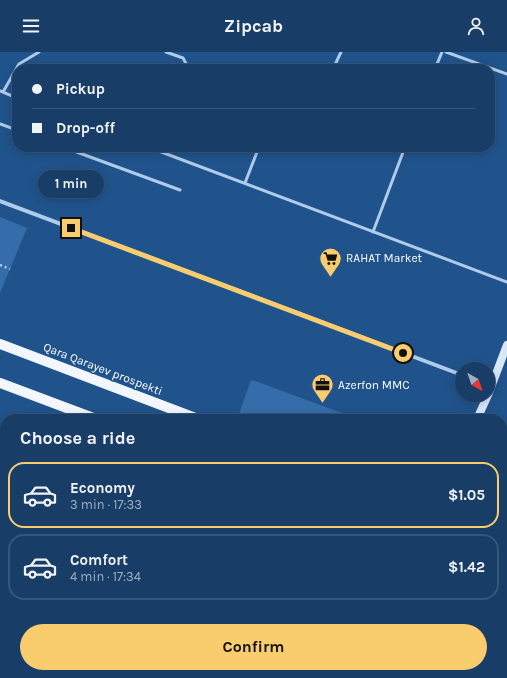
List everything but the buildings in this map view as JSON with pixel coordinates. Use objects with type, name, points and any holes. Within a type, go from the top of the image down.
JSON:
[{"type":"main road","name":"Qara Qarayev prospekti","points":[[0,344],[185,414]]},
{"type":"main road","points":[[495,373],[507,345]]},
{"type":"main road","points":[[0,383],[83,414]]},
{"type":"main road","points":[[479,414],[485,402]]},
{"type":"street","points":[[0,201],[455,372]]},
{"type":"lane","points":[[19,64],[38,52]]},
{"type":"lane","points":[[168,52],[183,58],[186,64]]},
{"type":"lane","points":[[335,64],[341,52]]},
{"type":"lane","points":[[437,64],[442,52]]},
{"type":"lane","points":[[446,52],[479,64]]},
{"type":"lane","points":[[495,70],[507,74]]},
{"type":"lane","points":[[12,76],[2,92],[12,96]]},
{"type":"lane","points":[[0,124],[12,128]]},
{"type":"lane","points":[[77,152],[180,190]]},
{"type":"lane","points":[[165,152],[245,184],[507,282]]},
{"type":"lane","points":[[245,184],[257,152]]},
{"type":"lane","points":[[373,232],[403,152]]},
{"type":"path","points":[[0,264],[10,269]]},
{"type":"shaded area","points":[[0,217],[27,228],[0,293]]},
{"type":"shaded area","points":[[251,380],[344,414],[239,414]]},
{"type":"place","name":"RAHAT Market","points":[[331,278]]},
{"type":"place","name":"Azerfon MMC","points":[[323,404]]},
{"type":"route","points":[[71,228],[285,310],[403,353]]}]
